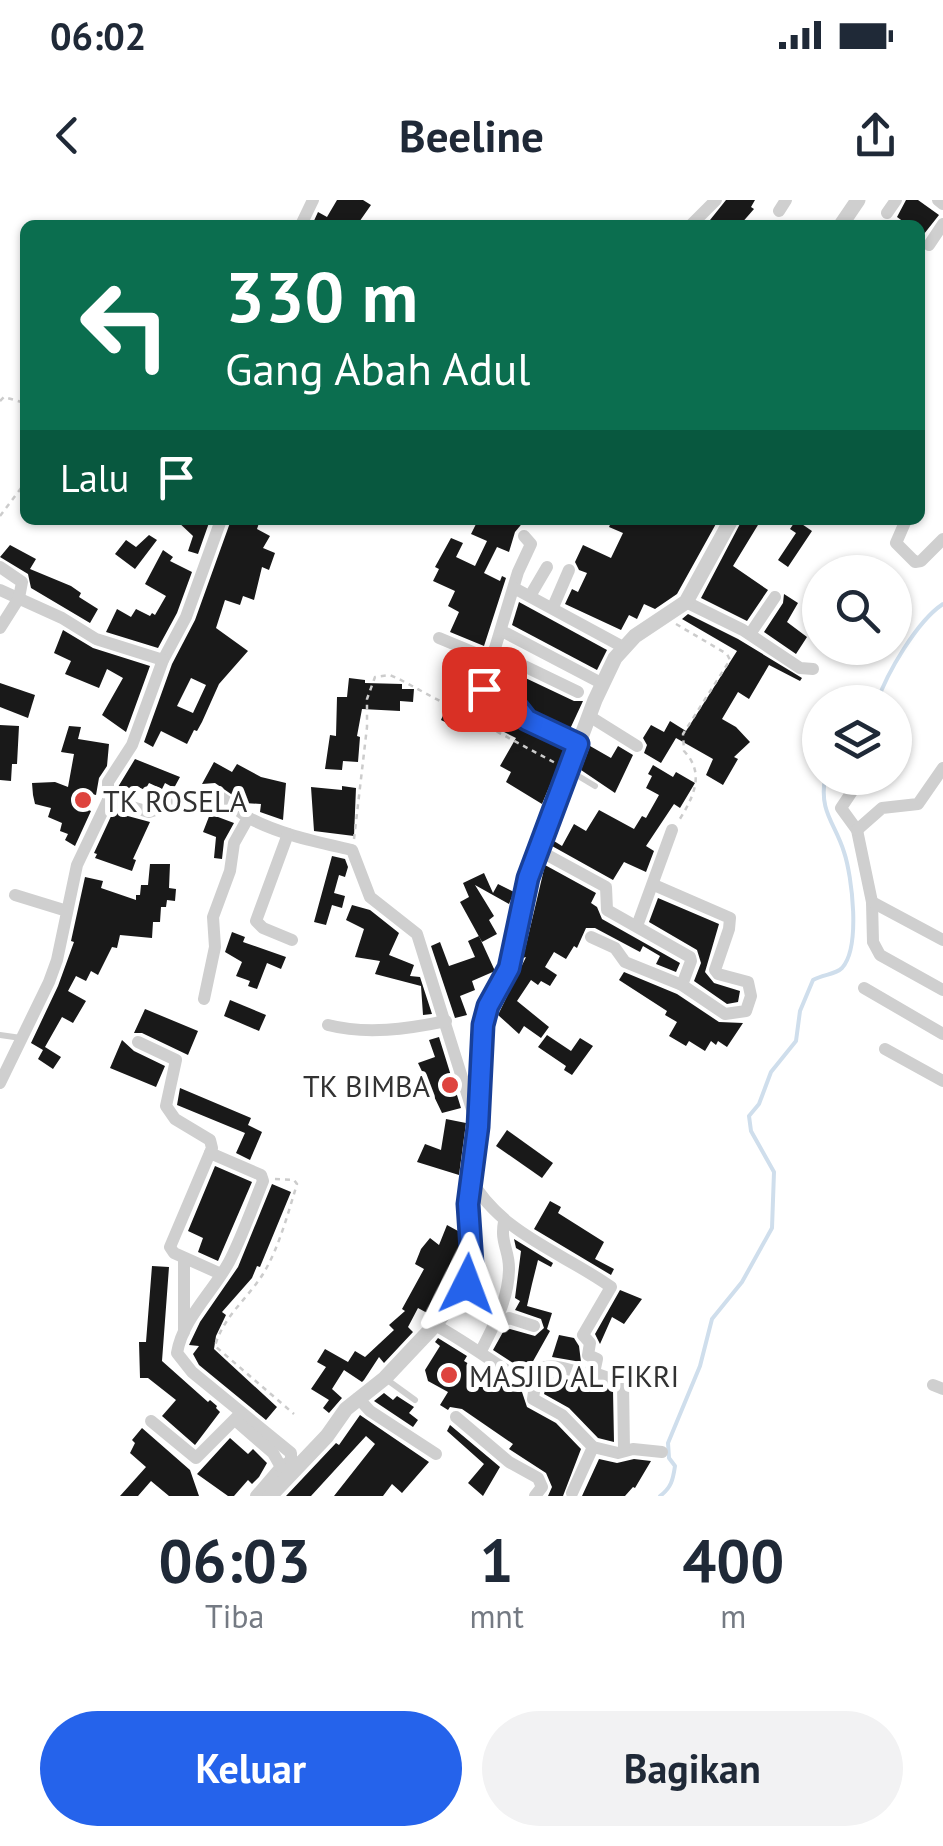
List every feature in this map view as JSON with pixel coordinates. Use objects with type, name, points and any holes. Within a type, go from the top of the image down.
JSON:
[{"type":"street","points":[[696,220],[716,200]]},
{"type":"street","points":[[887,213],[896,200]]},
{"type":"street","points":[[929,245],[943,224]]},
{"type":"street","points":[[0,1083],[49,982],[78,865],[108,800],[108,782],[132,745],[164,660],[186,617],[217,525]]},
{"type":"street","points":[[270,1496],[358,1398],[384,1378],[435,1325],[467,1284],[471,1273],[468,1204],[478,1127],[483,1025],[488,1006],[509,968],[520,908],[538,850],[589,716],[623,647],[686,602],[727,525]]},
{"type":"street","points":[[904,525],[896,544],[915,562],[921,561],[943,539]]},
{"type":"street","points":[[524,536],[531,544],[484,689],[516,706],[527,720],[578,744]]},
{"type":"street","points":[[0,567],[21,578],[19,598],[0,628]]},
{"type":"street","points":[[530,596],[546,567]]},
{"type":"street","points":[[553,607],[569,570]]},
{"type":"street","points":[[514,588],[623,647]]},
{"type":"street","points":[[0,590],[62,618],[96,639],[164,660]]},
{"type":"street","points":[[750,634],[775,597]]},
{"type":"street","points":[[686,602],[750,634],[800,668],[813,669]]},
{"type":"street","points":[[502,630],[603,684]]},
{"type":"street","points":[[439,638],[578,692]]},
{"type":"street","points":[[589,716],[638,746]]},
{"type":"street","points":[[857,830],[882,808],[918,804],[943,768]]},
{"type":"street","points":[[108,800],[149,812],[211,792],[248,818],[288,834],[352,850],[370,897],[417,934],[478,1127]]},
{"type":"street","points":[[849,795],[841,808],[857,830],[872,902],[872,942],[880,955],[943,990]]},
{"type":"street","points":[[204,999],[215,946],[213,917],[230,870],[234,842],[248,818]]},
{"type":"street","points":[[638,926],[672,830]]},
{"type":"street","points":[[288,834],[256,921],[292,940]]},
{"type":"street","points":[[538,850],[606,887],[608,910],[690,957],[682,985]]},
{"type":"street","points":[[591,937],[615,948],[625,962],[682,985],[725,1014],[743,1012],[748,1007],[748,982],[715,970],[730,918],[654,885]]},
{"type":"street","points":[[16,895],[67,911]]},
{"type":"street","points":[[872,902],[943,940]]},
{"type":"street","points":[[864,988],[943,1034]]},
{"type":"street","points":[[328,1024],[355,1032],[446,1021]]},
{"type":"street","points":[[138,1042],[176,1060],[166,1106],[175,1119],[210,1140],[210,1153],[170,1242],[174,1253],[221,1274]]},
{"type":"street","points":[[885,1049],[943,1081]]},
{"type":"street","points":[[210,1153],[263,1178],[228,1264],[177,1352],[278,1455],[256,1496]]},
{"type":"street","points":[[470,1178],[487,1205],[504,1222],[611,1286],[583,1334],[590,1343],[588,1355],[597,1358],[594,1373]]},
{"type":"street","points":[[481,1351],[506,1298],[508,1258],[501,1240],[504,1222]]},
{"type":"street","points":[[184,1258],[184,1334]]},
{"type":"street","points":[[496,1321],[508,1318],[534,1326]]},
{"type":"street","points":[[435,1325],[481,1351],[492,1365],[534,1388]]},
{"type":"street","points":[[624,1450],[622,1381],[556,1366],[536,1370],[534,1399],[562,1416],[593,1446],[618,1453],[662,1452]]},
{"type":"street","points":[[358,1398],[370,1411],[436,1454]]},
{"type":"street","points":[[151,1421],[196,1458],[238,1416]]},
{"type":"street","points":[[456,1417],[509,1462],[538,1478],[542,1486],[536,1496]]},
{"type":"street","points":[[573,1495],[593,1446]]},
{"type":"lane","points":[[568,770],[594,786]]},
{"type":"lane","points":[[0,1036],[21,1038]]},
{"type":"lane","points":[[384,1378],[415,1400]]},
{"type":"path","points":[[0,516],[20,490]]},
{"type":"path","points":[[672,830],[686,809],[697,780],[695,764],[684,752],[683,734],[730,660],[728,654],[674,623]]},
{"type":"path","points":[[352,850],[368,727],[366,699],[375,677],[390,675],[568,770]]},
{"type":"path","points":[[263,1178],[294,1180],[297,1184],[264,1272],[232,1312],[215,1346],[294,1414]]},
{"type":"building","points":[[337,200],[363,200],[371,205],[360,220],[314,220],[318,212],[327,217]]},
{"type":"building","points":[[726,200],[755,200],[751,207],[754,209],[744,220],[710,220]]},
{"type":"building","points":[[906,200],[918,200],[939,215],[925,233],[925,220],[897,217]]},
{"type":"building","points":[[181,525],[208,525],[198,554],[188,551],[193,536]]},
{"type":"building","points":[[229,525],[258,525],[257,529],[270,536],[263,548],[275,553],[269,570],[262,567],[254,600],[243,596],[240,605],[225,600],[216,628],[248,651],[219,684],[187,744],[161,731],[153,747],[144,742],[172,664],[195,620]],"holes":[[[191,678],[206,685],[193,713],[177,706]]]},
{"type":"building","points":[[476,525],[521,525],[509,552],[497,547],[484,573],[500,581],[502,576],[506,578],[484,646],[450,632],[459,612],[448,606],[455,591],[433,581],[439,569],[435,567],[451,538],[463,543],[456,557],[475,566],[487,541],[471,534]]},
{"type":"building","points":[[715,525],[677,594],[655,609],[644,604],[637,619],[629,615],[621,630],[565,604],[572,589],[578,592],[587,573],[579,570],[575,562],[583,545],[611,558],[623,533],[609,527]]},
{"type":"building","points":[[739,525],[758,525],[733,566],[768,590],[747,621],[701,598]]},
{"type":"building","points":[[793,525],[803,525],[812,531],[788,567],[778,560],[796,533],[790,529]]},
{"type":"building","points":[[149,535],[157,540],[135,569],[115,554],[126,540],[136,547]]},
{"type":"building","points":[[10,545],[36,559],[30,569],[71,586],[81,593],[79,597],[98,609],[90,623],[31,588],[28,574],[0,557]]},
{"type":"building","points":[[163,550],[173,557],[170,561],[192,572],[177,613],[158,648],[106,632],[117,609],[131,617],[136,609],[155,615],[166,596],[145,584]]},
{"type":"building","points":[[784,594],[798,603],[787,622],[802,633],[802,645],[796,654],[764,632],[783,603]]},
{"type":"building","points":[[519,602],[607,650],[597,670],[512,625]]},
{"type":"building","points":[[688,614],[802,678],[800,681],[769,665],[749,699],[738,692],[722,719],[750,742],[734,757],[738,759],[723,785],[706,775],[713,759],[676,738],[661,763],[644,753],[647,745],[643,738],[651,725],[664,732],[670,721],[686,731],[737,651],[682,619]]},
{"type":"building","points":[[63,630],[93,648],[150,666],[126,732],[102,715],[123,678],[107,669],[99,688],[65,674],[71,661],[54,653]]},
{"type":"building","points":[[455,655],[479,666],[473,689],[478,696],[509,713],[523,729],[565,749],[542,804],[506,782],[511,772],[500,766],[516,738],[463,711],[455,727],[441,720],[451,697],[444,694],[457,667],[448,670]]},
{"type":"building","points":[[500,666],[574,701],[583,701],[570,729],[534,712],[521,697],[495,683]]},
{"type":"building","points":[[349,678],[365,683],[402,684],[402,689],[414,689],[413,702],[400,701],[400,711],[362,709],[358,762],[343,761],[342,770],[325,769],[330,735],[336,736],[337,697],[347,697]]},
{"type":"building","points":[[0,683],[35,695],[28,718],[0,707]]},
{"type":"building","points":[[0,725],[19,726],[17,764],[12,764],[11,781],[0,780]]},
{"type":"building","points":[[69,726],[81,727],[78,739],[109,744],[107,766],[86,809],[91,811],[75,846],[65,840],[68,834],[60,831],[62,823],[48,817],[51,808],[35,804],[32,783],[55,782],[68,787],[74,754],[61,752]]},
{"type":"building","points":[[590,746],[611,758],[618,746],[633,755],[615,793],[581,770]]},
{"type":"building","points":[[135,759],[180,777],[174,788],[165,783],[162,789],[149,783],[145,790],[136,786],[132,793],[118,787]]},
{"type":"building","points":[[214,762],[232,772],[237,764],[261,777],[286,783],[283,820],[260,812],[261,804],[244,803],[215,783],[202,784]]},
{"type":"building","points":[[653,765],[673,777],[676,772],[695,783],[680,808],[674,804],[646,846],[654,851],[646,872],[624,862],[613,880],[552,846],[554,841],[562,846],[574,824],[586,831],[599,810],[634,829],[642,816],[646,818],[659,795],[646,788]]},
{"type":"building","points":[[342,786],[356,788],[354,836],[314,831],[311,787],[342,790]]},
{"type":"building","points":[[113,812],[150,822],[133,859],[136,860],[132,871],[95,858]]},
{"type":"building","points":[[210,814],[234,823],[224,841],[222,859],[214,858],[216,837],[203,832]]},
{"type":"building","points":[[332,856],[345,859],[348,867],[345,877],[339,875],[334,893],[345,896],[342,908],[332,905],[326,925],[314,922]]},
{"type":"building","points":[[150,864],[170,864],[169,888],[176,889],[175,901],[167,900],[166,907],[161,907],[160,922],[153,922],[152,938],[120,935],[117,948],[112,947],[98,975],[91,971],[86,981],[76,976],[68,991],[86,1001],[73,1023],[62,1017],[45,1047],[61,1057],[53,1069],[38,1059],[43,1050],[31,1043],[74,942],[71,941],[85,877],[103,881],[101,888],[136,900],[141,885],[148,885]]},
{"type":"building","points":[[545,865],[596,893],[591,903],[602,919],[680,963],[676,972],[656,964],[660,956],[643,946],[640,952],[595,928],[586,928],[577,948],[574,946],[566,959],[554,952],[545,967],[557,975],[550,986],[531,980],[517,1001],[549,1027],[541,1038],[524,1026],[519,1034],[498,1015],[526,957],[523,958]]},
{"type":"building","points":[[484,873],[493,893],[498,884],[514,892],[509,904],[475,885],[494,916],[489,920],[497,934],[482,942],[460,902],[469,897],[463,883]]},
{"type":"building","points":[[658,898],[719,924],[705,972],[714,983],[740,991],[738,1002],[727,1004],[694,981],[701,963],[697,950],[649,922]]},
{"type":"building","points":[[352,905],[370,910],[399,933],[389,955],[414,965],[410,976],[420,977],[432,1014],[423,1015],[421,986],[375,974],[380,961],[355,957],[364,929],[346,920]]},
{"type":"building","points":[[232,932],[245,937],[243,942],[286,957],[281,969],[267,963],[257,989],[248,986],[250,981],[236,976],[242,962],[225,952]]},
{"type":"building","points":[[479,936],[495,971],[472,981],[475,990],[460,996],[467,1015],[455,1018],[431,946],[440,942],[449,966],[475,957],[468,941]]},
{"type":"building","points":[[624,972],[677,994],[719,1022],[743,1023],[727,1047],[718,1041],[716,1045],[711,1041],[705,1051],[689,1041],[686,1046],[669,1036],[677,1022],[665,1015],[667,1011],[619,980]]},
{"type":"building","points":[[230,1000],[266,1015],[259,1031],[224,1016]]},
{"type":"building","points":[[145,1009],[198,1031],[188,1055],[142,1033],[134,1033]]},
{"type":"building","points":[[547,1035],[571,1051],[580,1038],[593,1046],[572,1075],[564,1070],[566,1066],[538,1047]]},
{"type":"building","points":[[439,1037],[461,1108],[442,1113],[418,1063],[435,1057],[429,1040]]},
{"type":"building","points":[[122,1040],[134,1051],[165,1066],[156,1087],[110,1068]]},
{"type":"building","points":[[180,1088],[251,1118],[248,1125],[262,1132],[250,1160],[236,1153],[245,1133],[177,1105]]},
{"type":"building","points":[[446,1119],[466,1123],[459,1175],[417,1162],[425,1144],[441,1150]]},
{"type":"building","points":[[507,1130],[553,1163],[542,1178],[496,1146]]},
{"type":"building","points":[[215,1166],[252,1182],[218,1261],[198,1252],[203,1238],[188,1231]]},
{"type":"building","points":[[272,1184],[291,1192],[260,1267],[222,1312],[226,1315],[214,1349],[277,1407],[266,1420],[199,1365],[193,1354],[199,1346],[189,1345],[238,1267]]},
{"type":"building","points":[[550,1201],[561,1207],[558,1213],[604,1242],[595,1259],[614,1269],[611,1275],[534,1229]]},
{"type":"building","points":[[447,1225],[458,1231],[460,1252],[447,1277],[455,1281],[444,1295],[441,1293],[429,1314],[418,1308],[408,1327],[413,1332],[384,1363],[379,1357],[362,1382],[344,1370],[332,1389],[342,1398],[329,1413],[323,1408],[329,1400],[311,1389],[326,1367],[317,1362],[325,1349],[348,1362],[355,1351],[365,1357],[394,1330],[389,1325],[405,1311],[402,1309],[424,1269],[415,1264],[421,1249],[430,1238],[439,1245]]},
{"type":"building","points":[[514,1239],[553,1263],[551,1267],[538,1260],[532,1284],[527,1306],[552,1313],[547,1329],[550,1331],[527,1372],[493,1350],[503,1332],[510,1329],[535,1336],[544,1328],[541,1319],[515,1310],[520,1301],[515,1298],[521,1251]]},
{"type":"building","points":[[152,1266],[169,1267],[162,1361],[220,1412],[195,1445],[162,1416],[176,1400],[148,1378],[140,1378],[139,1342],[146,1342]]},
{"type":"building","points":[[620,1290],[642,1299],[624,1324],[612,1317],[600,1344],[595,1334]]},
{"type":"building","points":[[559,1335],[574,1338],[581,1362],[552,1357]]},
{"type":"building","points":[[438,1338],[467,1356],[464,1361],[481,1371],[483,1367],[522,1392],[527,1407],[556,1423],[581,1449],[563,1496],[548,1496],[552,1487],[546,1473],[509,1449],[513,1444],[462,1409],[448,1410],[440,1405],[448,1392],[428,1381],[425,1370],[440,1346],[435,1342]]},
{"type":"building","points":[[549,1377],[613,1390],[614,1442],[598,1438],[569,1408],[544,1394]]},
{"type":"building","points":[[384,1393],[414,1407],[409,1413],[418,1420],[413,1427],[374,1401]]},
{"type":"building","points":[[360,1415],[429,1462],[402,1493],[392,1484],[383,1496],[334,1496],[375,1444],[366,1436],[311,1496],[286,1496],[336,1443],[339,1445]]},
{"type":"building","points":[[450,1425],[500,1467],[483,1496],[468,1483],[484,1464],[447,1431]]},
{"type":"building","points":[[142,1428],[190,1470],[199,1496],[169,1496],[151,1481],[138,1496],[120,1496],[146,1467],[130,1453],[135,1443],[132,1440]]},
{"type":"building","points":[[230,1438],[248,1454],[253,1449],[267,1463],[252,1484],[248,1480],[234,1496],[228,1496],[197,1474]]},
{"type":"building","points":[[599,1459],[617,1463],[651,1461],[635,1488],[625,1496],[582,1496]]},
{"type":"waterway","points":[[884,685],[904,648],[923,622],[943,604]]},
{"type":"waterway","points":[[660,1496],[671,1483],[675,1466],[669,1458],[668,1443],[700,1366],[712,1319],[742,1282],[772,1228],[774,1172],[751,1131],[749,1116],[759,1104],[771,1072],[796,1041],[800,1011],[813,980],[836,972],[848,958],[853,928],[850,877],[824,795]]},
{"type":"place","name":"TK ROSELA","points":[[83,800]]},
{"type":"place","name":"TK BIMBA","points":[[450,1085]]},
{"type":"place","name":"MASJID AL FIKRI","points":[[449,1375]]},
{"type":"route","points":[[467,1284],[472,1264],[468,1204],[478,1127],[483,1025],[488,1006],[509,968],[528,878],[578,744],[527,720],[516,706],[484,689]]}]
